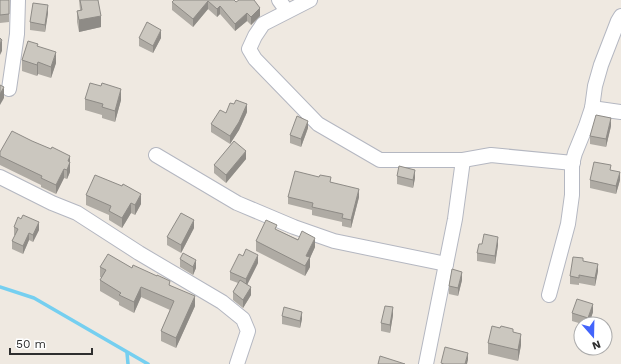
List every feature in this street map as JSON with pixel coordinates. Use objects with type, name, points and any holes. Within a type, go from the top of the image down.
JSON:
[{"type":"street","points":[[9,89],[17,34],[18,0]]},
{"type":"street","points":[[310,0],[283,6],[263,24],[249,49],[255,59],[318,124],[380,160],[464,160],[491,155],[573,163]]},
{"type":"street","points":[[549,295],[568,224],[575,153],[592,108],[600,64],[621,16]]},
{"type":"street","points":[[592,108],[621,112]]},
{"type":"street","points":[[156,155],[237,202],[294,227],[334,241],[446,264]]},
{"type":"street","points":[[426,364],[455,219],[464,160]]},
{"type":"street","points":[[0,176],[52,203],[77,213],[139,254],[222,302],[243,319],[248,331],[237,364]]},
{"type":"building","points":[[0,0],[9,0],[9,14],[0,15]]},
{"type":"building","points":[[80,0],[98,0],[101,16],[79,20],[77,11],[82,10]]},
{"type":"building","points":[[174,0],[234,0],[236,2],[239,0],[254,0],[260,8],[251,17],[247,13],[235,24],[220,6],[217,9],[208,1],[193,19],[172,2]]},
{"type":"building","points":[[33,3],[48,5],[45,25],[30,22]]},
{"type":"building","points":[[147,22],[161,30],[153,46],[139,38]]},
{"type":"building","points":[[28,41],[38,44],[37,46],[56,52],[51,67],[38,62],[37,65],[22,60]]},
{"type":"building","points":[[90,83],[101,86],[102,83],[121,89],[115,111],[102,107],[103,104],[85,99]]},
{"type":"building","points":[[0,85],[4,87],[0,94]]},
{"type":"building","points":[[236,100],[247,104],[239,122],[230,136],[211,124],[220,110],[226,113],[230,103],[234,104]]},
{"type":"building","points":[[596,115],[611,118],[606,139],[590,136]]},
{"type":"building","points":[[297,116],[308,121],[301,139],[290,135]]},
{"type":"building","points":[[12,131],[32,141],[51,149],[52,147],[70,156],[68,161],[70,162],[67,170],[64,169],[56,185],[41,178],[42,176],[0,156],[0,152]]},
{"type":"building","points":[[234,141],[246,151],[226,175],[214,165]]},
{"type":"building","points":[[594,162],[611,165],[610,170],[620,172],[616,186],[590,180]]},
{"type":"building","points":[[399,166],[415,170],[413,180],[397,176]]},
{"type":"building","points":[[295,171],[319,177],[320,175],[331,177],[330,182],[359,189],[351,220],[342,218],[343,214],[312,207],[313,203],[288,197]]},
{"type":"building","points":[[95,175],[122,186],[123,184],[141,194],[135,205],[131,203],[122,218],[109,211],[111,206],[86,195]]},
{"type":"building","points":[[181,213],[194,220],[181,245],[167,237]]},
{"type":"building","points":[[23,215],[39,222],[33,235],[29,233],[23,246],[12,241],[18,229],[14,227],[18,217],[21,219]]},
{"type":"building","points":[[266,220],[277,225],[275,229],[298,240],[302,231],[315,238],[306,256],[310,257],[305,266],[256,241]]},
{"type":"building","points":[[484,234],[498,237],[495,256],[477,253],[479,244],[482,244]]},
{"type":"building","points":[[246,249],[258,255],[246,279],[230,272],[239,254],[243,256]]},
{"type":"building","points":[[183,253],[196,260],[193,267],[180,259]]},
{"type":"building","points":[[108,254],[132,268],[133,265],[170,281],[169,285],[195,296],[176,338],[161,331],[174,301],[141,287],[134,302],[119,295],[121,293],[100,280],[106,270],[100,267]]},
{"type":"building","points":[[573,257],[583,258],[583,261],[598,264],[595,278],[579,275],[579,278],[570,276]]},
{"type":"building","points":[[452,269],[462,272],[458,288],[449,286]]},
{"type":"building","points":[[240,280],[251,287],[243,300],[233,292]]},
{"type":"building","points":[[577,299],[593,304],[589,316],[582,316],[572,313]]},
{"type":"building","points":[[385,306],[393,307],[390,325],[381,323]]},
{"type":"building","points":[[284,307],[302,312],[300,321],[282,316]]},
{"type":"building","points":[[492,326],[500,328],[501,326],[513,329],[513,332],[521,334],[518,350],[488,343]]},
{"type":"building","points":[[445,347],[468,353],[465,364],[441,363]]},
{"type":"building","points":[[380,356],[405,364],[378,364]]},
{"type":"waterway","points":[[0,287],[34,298],[148,364]]},
{"type":"waterway","points":[[127,353],[128,364]]}]
